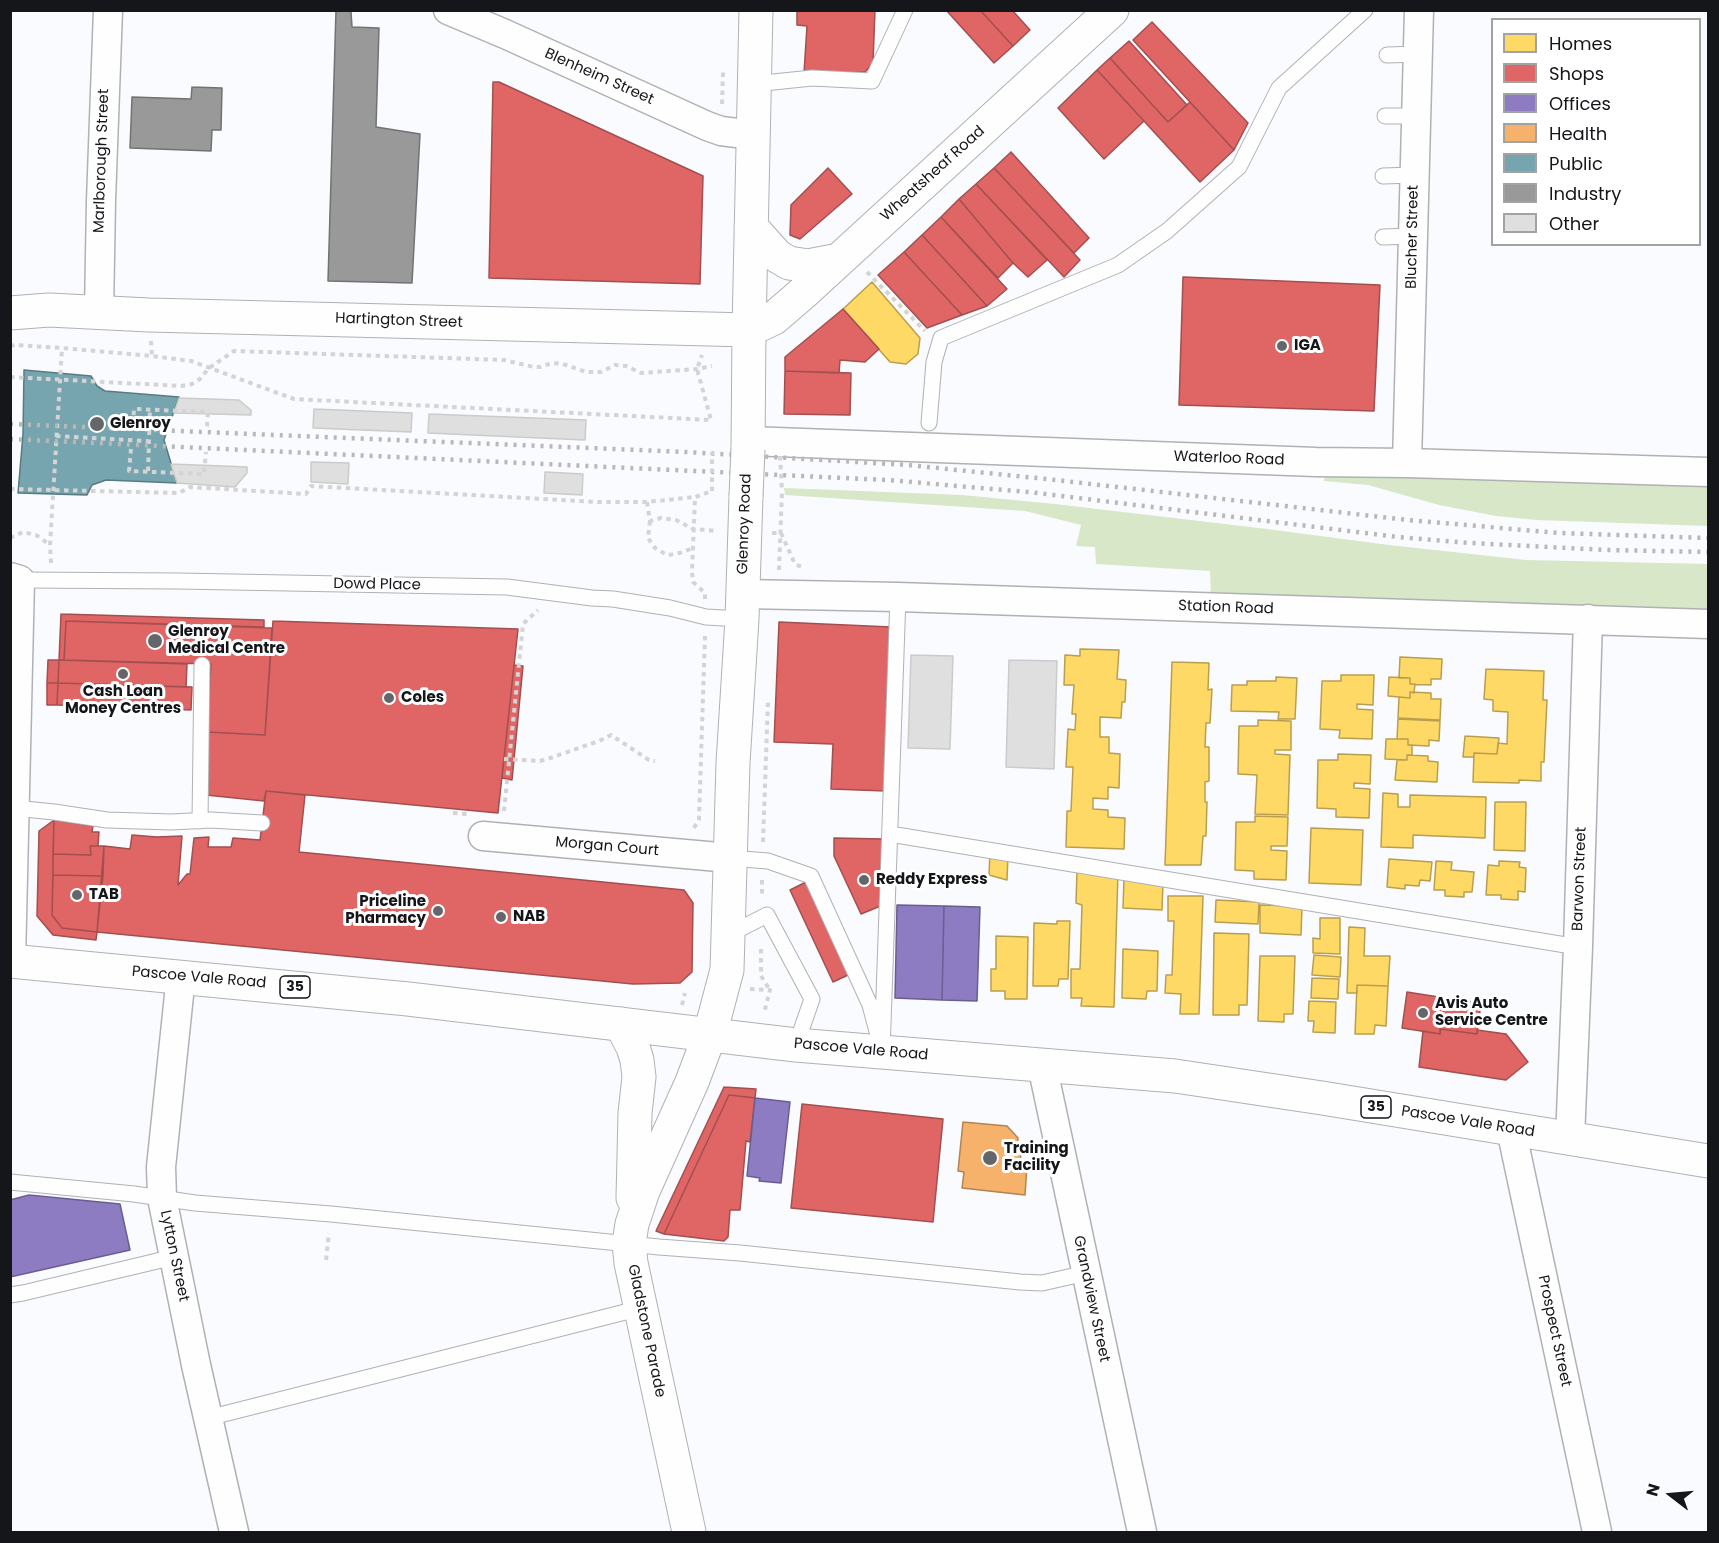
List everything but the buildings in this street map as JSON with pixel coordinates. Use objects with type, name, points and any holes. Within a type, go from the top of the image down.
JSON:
[{"type":"main road","name":"Glenroy Road","points":[[711,1034],[727,970],[728,935],[746,860],[733,763],[748,445],[756,10]]},
{"type":"main road","name":"Wheatsheaf Road","points":[[749,330],[774,318],[1112,10]]},
{"type":"main road","points":[[751,227],[777,256],[789,263],[808,266],[843,256]]},
{"type":"main road","name":"Hartington Street","points":[[10,287],[16,293],[49,310]]},
{"type":"main road","name":"Hartington Street","points":[[10,313],[49,310],[749,330]]},
{"type":"main road","name":"Pascoe Vale Road","points":[[11,961],[408,999],[795,1045],[1175,1076],[1708,1161]]},
{"type":"main road","points":[[621,1024],[633,1047],[639,1077],[635,1113],[631,1234]]},
{"type":"main road","name":"Gladstone Parade","points":[[689,1533],[631,1263],[631,1234],[643,1191],[711,1034]]},
{"type":"street","name":"Marlborough Street","points":[[99,312],[100,201],[108,10]]},
{"type":"street","name":"Blenheim Street","points":[[448,10],[707,126],[721,131],[753,135]]},
{"type":"street","name":"Blucher Street","points":[[1407,463],[1419,10]]},
{"type":"street","name":"Waterloo Road","points":[[748,445],[1708,472]]},
{"type":"street","points":[[11,961],[15,808],[15,578]]},
{"type":"street","name":"Station Road","points":[[742,607],[776,595],[898,597],[1708,624]]},
{"type":"street","name":"Barwon Street","points":[[1570,1138],[1588,620]]},
{"type":"street","name":"Morgan Court","points":[[487,823],[746,860]]},
{"type":"street","name":"Lytton Street","points":[[181,976],[161,1167],[162,1198],[234,1533]]},
{"type":"street","name":"Grandview Street","points":[[1042,1065],[1142,1533]]},
{"type":"street","name":"Prospect Street","points":[[1511,1129],[1598,1533]]},
{"type":"lane","points":[[754,84],[812,78],[872,81],[905,10]]},
{"type":"lane","points":[[929,423],[933,362],[941,338],[1118,265],[1167,231],[1239,167],[1279,88],[1365,10]]},
{"type":"lane","points":[[1387,55],[1418,54]]},
{"type":"lane","points":[[1385,116],[1416,116]]},
{"type":"lane","points":[[1383,176],[1414,175]]},
{"type":"lane","points":[[1383,237],[1413,236]]},
{"type":"lane","name":"Dowd Place","points":[[15,578],[507,587],[659,606],[706,617],[742,607]]},
{"type":"lane","points":[[882,1052],[898,597]]},
{"type":"lane","points":[[200,821],[202,664]]},
{"type":"lane","points":[[15,808],[107,820],[262,823]]},
{"type":"lane","points":[[890,834],[1578,947]]},
{"type":"lane","points":[[746,860],[768,861],[812,876],[870,1005],[882,1052]]},
{"type":"lane","points":[[728,935],[767,915],[812,999],[795,1045]]},
{"type":"lane","points":[[10,1182],[134,1194],[195,1203],[631,1234],[740,1253],[1020,1282],[1042,1283],[1086,1273]]},
{"type":"lane","points":[[10,1295],[174,1257]]},
{"type":"lane","points":[[208,1418],[641,1308]]},
{"type":"path","points":[[843,256],[938,345]]},
{"type":"path","points":[[10,346],[62,348],[191,362],[294,399],[711,420],[697,369],[711,329]]},
{"type":"path","points":[[51,580],[50,546],[62,348]]},
{"type":"path","points":[[10,377],[181,386],[192,384],[200,379],[209,368],[234,351],[504,360],[534,367],[552,363],[563,364],[586,372],[601,372],[615,364],[641,373],[712,366]]},
{"type":"path","points":[[133,424],[134,409],[208,412],[207,427]]},
{"type":"path","points":[[148,471],[150,410]]},
{"type":"path","points":[[57,436],[148,441]]},
{"type":"path","points":[[131,449],[129,471],[204,474],[206,452]]},
{"type":"path","points":[[10,489],[179,493],[190,487],[306,494],[311,486],[598,502],[647,502],[695,497],[712,491],[712,452]]},
{"type":"path","points":[[776,595],[779,579],[782,491],[780,456]]},
{"type":"path","points":[[688,833],[699,819],[706,617],[705,593],[693,582],[695,497]]},
{"type":"path","points":[[647,502],[650,521],[648,538],[655,548],[667,555],[693,549]]},
{"type":"path","points":[[650,521],[661,518],[676,520],[693,529],[780,533]]},
{"type":"path","points":[[10,538],[23,532],[36,535],[50,546]]},
{"type":"path","points":[[780,533],[795,564],[807,568]]},
{"type":"path","points":[[453,813],[487,823],[510,759],[523,624],[555,594]]},
{"type":"path","points":[[768,699],[746,860],[762,918],[761,976],[770,990]]},
{"type":"path","points":[[504,759],[550,758],[611,735],[649,760],[655,761]]},
{"type":"path","points":[[326,1260],[331,1214]]},
{"type":"green space","points":[[1325,473],[1708,484],[1708,526],[1537,520],[1496,516],[1439,505],[1368,485],[1324,481]]},
{"type":"green space","points":[[784,488],[962,495],[1055,504],[1526,560],[1708,564],[1708,614],[1211,599],[1210,571],[1096,564],[1095,547],[1076,546],[1081,525],[1025,511],[785,495]]},
{"type":"railway","points":[[10,424],[686,452],[908,465],[1408,520],[1559,533],[1708,538]]},
{"type":"railway","points":[[10,439],[887,480],[1029,492],[1398,537],[1607,550],[1708,552]]},
{"type":"place","name":"IGA","points":[[1282,346]]},
{"type":"place","name":"Glenroy","points":[[97,424]]},
{"type":"place","name":"Glenroy Medical Centre","points":[[155,641]]},
{"type":"place","name":"Cash Loan Money Centres","points":[[123,674]]},
{"type":"place","name":"Coles","points":[[389,698]]},
{"type":"place","name":"Reddy Express","points":[[864,880]]},
{"type":"place","name":"TAB","points":[[77,895]]},
{"type":"place","name":"Priceline Pharmacy","points":[[438,911]]},
{"type":"place","name":"NAB","points":[[501,917]]},
{"type":"place","name":"Avis Auto Service Centre","points":[[1423,1013]]},
{"type":"place","name":"Training Facility","points":[[990,1158]]}]
